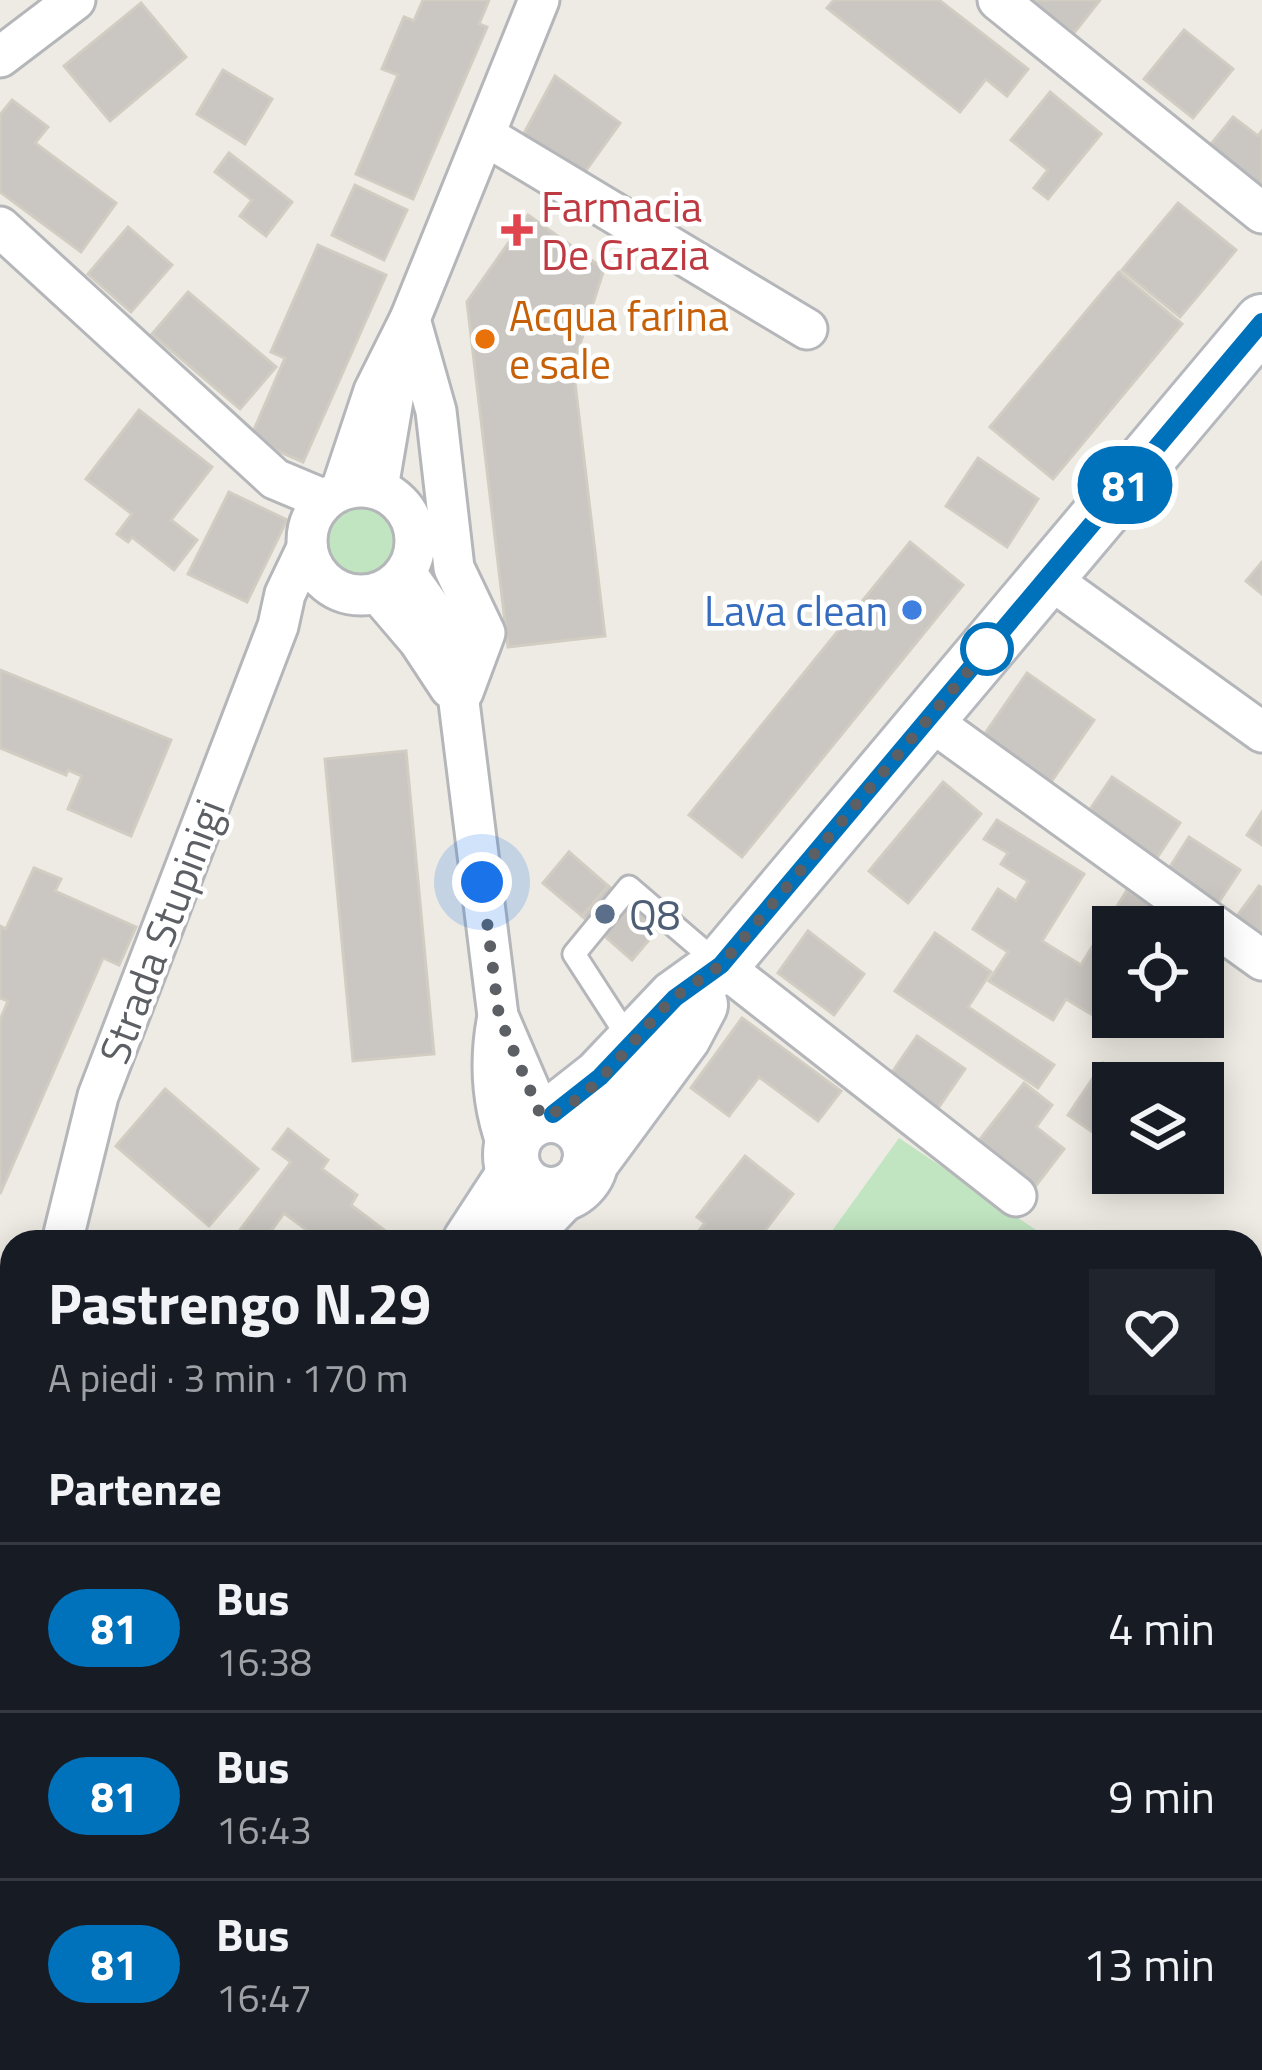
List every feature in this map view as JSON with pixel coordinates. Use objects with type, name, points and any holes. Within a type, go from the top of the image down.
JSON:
[{"type":"main road","points":[[519,1230],[546,1153],[683,1037],[721,965],[1262,322]]},
{"type":"main road","points":[[480,1230],[546,1153],[600,1077],[675,998],[721,965]]},
{"type":"street","points":[[0,57],[74,0]]},
{"type":"street","name":"Strada Stupinigi","points":[[65,1230],[98,1096],[278,626],[285,594],[332,511],[374,391],[410,319],[539,0]]},
{"type":"street","points":[[998,0],[1262,213]]},
{"type":"street","points":[[487,136],[807,329]]},
{"type":"street","points":[[0,227],[275,479],[292,483],[332,511],[393,496],[413,523],[414,557],[392,583],[351,595],[327,583],[312,564],[332,511]]},
{"type":"street","points":[[410,319],[436,411],[454,568],[485,634],[459,702]]},
{"type":"street","points":[[1047,578],[1262,732]]},
{"type":"street","name":"Strada Stupinigi","points":[[278,626],[327,583]]},
{"type":"street","points":[[392,583],[419,641],[459,702],[499,1016],[546,1153]]},
{"type":"street","points":[[928,719],[1262,960]]},
{"type":"street","points":[[721,965],[1016,1196]]},
{"type":"lane","points":[[632,1043],[574,954],[629,887],[721,965]]},
{"type":"green space","points":[[363,502],[391,513],[402,541],[391,569],[363,580],[335,569],[324,541],[335,513]]},
{"type":"green space","points":[[899,1138],[1036,1230],[833,1230]]},
{"type":"building","points":[[423,0],[489,0],[479,24],[487,27],[413,199],[356,174],[398,75],[382,69],[404,17],[414,21]]},
{"type":"building","points":[[834,0],[939,0],[1028,69],[1007,96],[986,79],[960,112],[827,8]]},
{"type":"building","points":[[1028,0],[1100,0],[1074,33]]},
{"type":"building","points":[[141,3],[186,57],[110,121],[64,66]]},
{"type":"building","points":[[1184,30],[1233,69],[1193,118],[1144,79]]},
{"type":"building","points":[[223,70],[272,99],[245,144],[197,114]]},
{"type":"building","points":[[555,76],[620,123],[582,176],[521,139]]},
{"type":"building","points":[[1050,92],[1101,134],[1048,199],[1034,188],[1048,170],[1011,140]]},
{"type":"building","points":[[12,100],[48,127],[35,143],[116,203],[81,252],[0,192],[0,115]]},
{"type":"building","points":[[1233,117],[1258,136],[1262,131],[1262,194],[1206,150]]},
{"type":"building","points":[[229,153],[292,202],[266,236],[240,216],[252,200],[215,172]]},
{"type":"building","points":[[355,185],[407,210],[384,260],[332,235]]},
{"type":"building","points":[[1178,203],[1236,250],[1180,317],[1122,270]]},
{"type":"building","points":[[528,215],[604,269],[573,366],[605,636],[508,647],[467,302]]},
{"type":"building","points":[[128,227],[172,265],[131,312],[88,274]]},
{"type":"building","points":[[318,245],[386,275],[303,462],[250,439],[285,358],[271,352]]},
{"type":"building","points":[[1119,272],[1182,324],[1053,479],[990,427]]},
{"type":"building","points":[[188,292],[276,367],[240,409],[152,334]]},
{"type":"building","points":[[139,410],[212,467],[171,520],[197,540],[174,570],[132,537],[128,542],[117,534],[132,514],[86,479]]},
{"type":"building","points":[[978,458],[1038,499],[1007,547],[946,506]]},
{"type":"building","points":[[229,492],[287,520],[247,602],[188,574]]},
{"type":"building","points":[[910,542],[963,585],[742,857],[689,815]]},
{"type":"building","points":[[1262,562],[1262,594],[1246,581]]},
{"type":"building","points":[[0,670],[171,740],[131,836],[68,809],[82,776],[68,770],[66,775],[0,748]]},
{"type":"building","points":[[1027,673],[1094,720],[1049,785],[982,738]]},
{"type":"building","points":[[406,751],[434,1054],[353,1061],[325,759]]},
{"type":"building","points":[[1112,777],[1180,823],[1149,870],[1080,824]]},
{"type":"building","points":[[943,782],[981,814],[908,903],[869,871]]},
{"type":"building","points":[[1262,812],[1262,845],[1247,835]]},
{"type":"building","points":[[997,820],[1084,874],[1042,941],[1081,965],[1092,947],[1092,1015],[1066,999],[1053,1020],[989,981],[1008,952],[973,929],[998,889],[1016,901],[1028,881],[1001,864],[1008,853],[984,839]]},
{"type":"building","points":[[1189,837],[1240,870],[1216,906],[1199,906],[1161,881]]},
{"type":"building","points":[[569,852],[608,886],[582,916],[543,883]]},
{"type":"building","points":[[34,868],[61,879],[55,891],[136,927],[119,965],[103,958],[0,1194],[0,1020],[8,1001],[0,998],[0,926],[6,929]]},
{"type":"building","points":[[608,886],[659,928],[632,960],[582,916]]},
{"type":"building","points":[[1262,888],[1262,952],[1229,927]]},
{"type":"building","points":[[1127,890],[1153,906],[1117,906]]},
{"type":"building","points":[[808,931],[864,974],[834,1015],[778,973]]},
{"type":"building","points":[[935,933],[991,972],[968,1007],[1054,1065],[1038,1088],[895,991]]},
{"type":"building","points":[[742,1018],[841,1091],[818,1121],[759,1077],[729,1116],[691,1088]]},
{"type":"building","points":[[917,1036],[965,1069],[930,1120],[882,1087]]},
{"type":"building","points":[[1092,1079],[1092,1132],[1068,1115]]},
{"type":"building","points":[[1024,1083],[1052,1105],[1036,1127],[1064,1149],[1028,1196],[970,1152]]},
{"type":"building","points":[[165,1089],[258,1169],[209,1226],[116,1146]]},
{"type":"building","points":[[288,1129],[328,1160],[322,1169],[357,1195],[351,1205],[384,1230],[307,1230],[284,1213],[272,1230],[240,1230],[291,1162],[273,1149]]},
{"type":"building","points":[[745,1156],[793,1194],[765,1230],[699,1230],[705,1223],[697,1217]]},
{"type":"bus line","name":"81","points":[[553,1114],[600,1077],[675,998],[721,965],[1262,322]]},
{"type":"place","name":"Farmacia De Grazia","points":[[517,230]]},
{"type":"place","name":"Acqua farina e sale","points":[[485,339]]},
{"type":"place","name":"Lava clean","points":[[912,610]]},
{"type":"place","name":"Q8","points":[[605,914]]},
{"type":"route","points":[[482,882],[499,1016],[541,1116],[553,1114],[600,1077],[675,998],[721,965],[987,649]]}]
